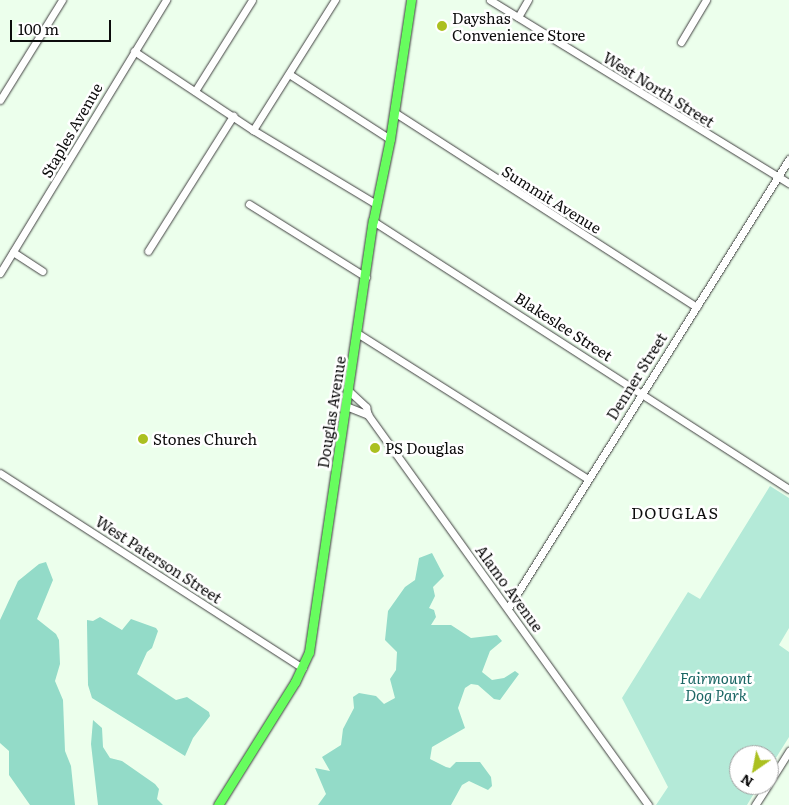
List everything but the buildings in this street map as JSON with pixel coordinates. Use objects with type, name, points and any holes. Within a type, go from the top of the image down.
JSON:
[{"type":"main road","name":"Douglas Avenue","points":[[218,805],[303,668],[309,652],[373,221],[390,139],[410,0]]},
{"type":"street","points":[[0,100],[62,0]]},
{"type":"street","name":"Staples Avenue","points":[[0,273],[166,0]]},
{"type":"street","points":[[195,91],[252,0]]},
{"type":"street","points":[[253,130],[335,0]]},
{"type":"street","name":"West North Street","points":[[490,0],[789,183]]},
{"type":"street","points":[[518,17],[528,0]]},
{"type":"street","points":[[681,42],[706,0]]},
{"type":"street","points":[[134,51],[253,130],[376,204]]},
{"type":"street","points":[[289,74],[390,139]]},
{"type":"street","name":"Summit Avenue","points":[[394,112],[697,307]]},
{"type":"street","points":[[148,251],[233,116]]},
{"type":"street","name":"Denner Street","points":[[508,608],[789,159]]},
{"type":"street","points":[[249,204],[366,277]]},
{"type":"street","name":"Blakeslee Street","points":[[373,221],[642,392],[789,489]]},
{"type":"street","points":[[13,252],[42,271]]},
{"type":"street","points":[[357,333],[588,479]]},
{"type":"street","name":"Alamo Avenue","points":[[348,390],[361,400],[368,415],[648,805]]},
{"type":"street","points":[[346,406],[368,415]]},
{"type":"street","name":"West Paterson Street","points":[[0,473],[303,668]]},
{"type":"street","points":[[779,767],[789,751]]},
{"type":"green space","name":"Fairmount Dog Park","points":[[770,486],[789,498],[789,628],[779,645],[789,652],[789,737],[779,753],[779,745],[729,745],[729,795],[753,795],[747,805],[656,805],[668,787],[622,698],[688,592],[700,599]]},
{"type":"shaded area","points":[[432,553],[444,576],[433,587],[435,596],[429,608],[434,610],[436,617],[431,625],[451,625],[471,638],[497,635],[502,641],[490,651],[482,672],[492,680],[504,678],[515,671],[519,674],[500,700],[494,699],[478,685],[471,684],[465,688],[458,708],[465,728],[432,747],[430,759],[446,767],[450,768],[456,762],[480,762],[491,777],[492,786],[488,790],[469,781],[462,785],[451,805],[318,805],[326,794],[315,768],[330,771],[322,757],[341,745],[343,729],[354,708],[353,697],[359,693],[376,696],[384,704],[395,698],[390,679],[396,670],[397,652],[385,640],[388,611],[405,587],[415,580],[419,558]]},
{"type":"shaded area","points":[[46,562],[53,580],[37,619],[56,634],[59,640],[60,664],[55,681],[63,700],[65,751],[71,766],[75,805],[30,805],[9,775],[9,751],[0,743],[0,620],[18,581],[39,564]]},
{"type":"shaded area","points":[[100,617],[122,630],[131,619],[156,628],[158,631],[152,648],[147,652],[137,674],[176,700],[187,697],[209,712],[210,716],[193,738],[185,756],[92,698],[88,685],[87,620],[93,621]]},
{"type":"shaded area","points":[[93,720],[102,728],[103,747],[110,758],[122,761],[155,784],[159,789],[157,799],[163,805],[98,805],[91,744]]},
{"type":"place","name":"Dayshas Convenience Store","points":[[442,26]]},
{"type":"place","name":"Stones Church","points":[[143,439]]},
{"type":"place","name":"PS Douglas","points":[[375,448]]},
{"type":"district","name":"DOUGLAS","points":[[675,512]]}]
